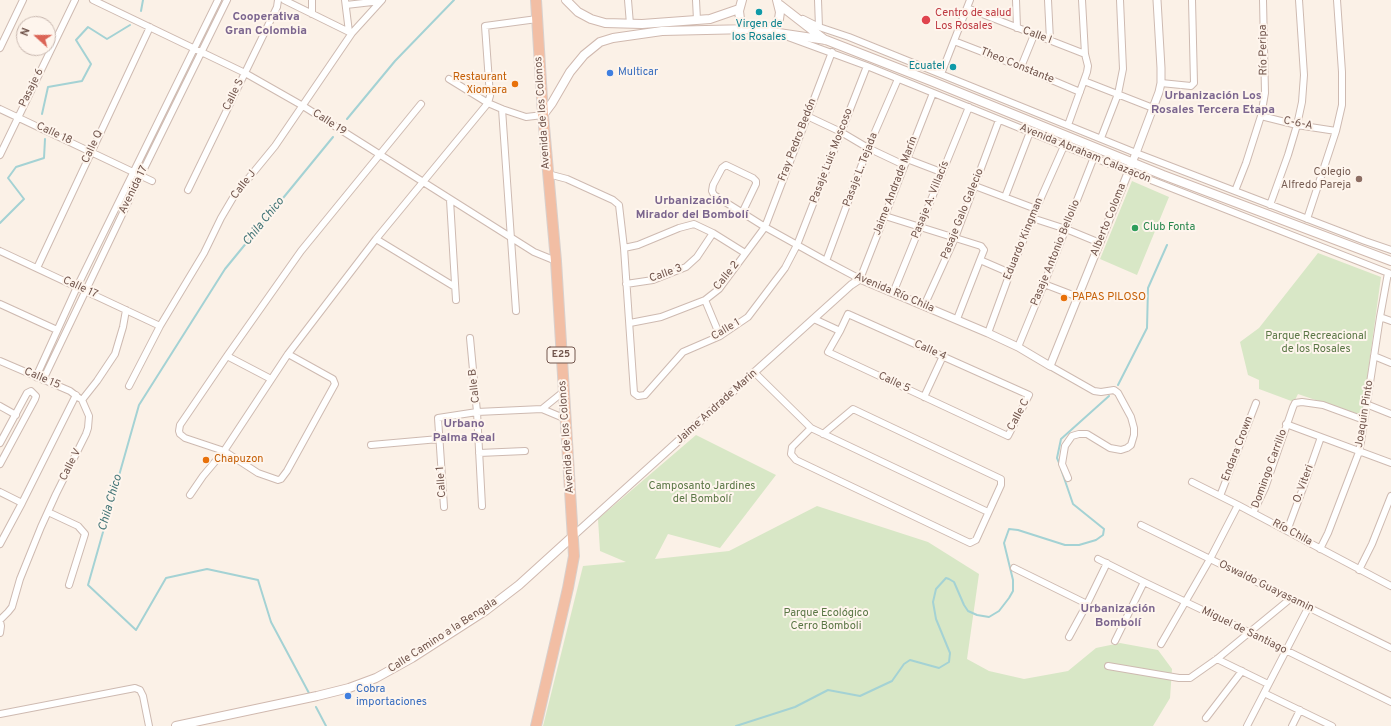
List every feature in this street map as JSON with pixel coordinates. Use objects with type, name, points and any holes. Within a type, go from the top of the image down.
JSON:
[{"type":"highway","name":"Avenida de los Colonos","points":[[536,0],[543,115],[556,260],[574,556],[536,726]]},
{"type":"main road","points":[[566,0],[578,12],[591,19],[605,23],[630,24],[697,20],[718,17],[739,9]]},
{"type":"main road","points":[[742,0],[739,9],[740,19],[743,24],[750,29]]},
{"type":"main road","points":[[765,31],[772,27],[779,19],[779,2]]},
{"type":"main road","name":"Avenida Abraham Calazacón","points":[[779,2],[826,40]]},
{"type":"main road","points":[[543,115],[552,103],[570,72],[584,55],[600,42],[613,38],[662,31],[750,29]]},
{"type":"main road","name":"Avenida Abraham Calazacón","points":[[750,29],[757,32],[765,31],[826,40],[1132,163],[1391,261]]},
{"type":"main road","name":"Calle Camino a la Bengala","points":[[176,726],[318,696],[349,688],[376,678],[412,658],[485,611],[519,585],[573,536]]},
{"type":"street","points":[[0,48],[23,0]]},
{"type":"street","name":"Pasaje 6","points":[[0,154],[75,0]]},
{"type":"street","name":"Calle 19","points":[[93,0],[245,72],[303,106],[534,252],[556,260]]},
{"type":"street","name":"Avenida 17","points":[[36,377],[77,287],[218,0]]},
{"type":"street","name":"Avenida 17","points":[[43,380],[227,0]]},
{"type":"street","name":"Calle S","points":[[188,190],[277,7],[278,0]]},
{"type":"street","points":[[284,0],[350,32]]},
{"type":"street","points":[[312,0],[312,14]]},
{"type":"street","points":[[628,0],[630,24]]},
{"type":"street","points":[[696,0],[697,20]]},
{"type":"street","points":[[818,0],[819,27]]},
{"type":"street","points":[[941,74],[970,0]]},
{"type":"street","points":[[1016,0],[1017,28]]},
{"type":"street","points":[[1048,0],[1050,40]]},
{"type":"street","points":[[1068,125],[1088,66],[1085,54],[1082,0]]},
{"type":"street","points":[[1101,138],[1118,94],[1123,69],[1120,0]]},
{"type":"street","name":"Alberto Coloma","points":[[1050,366],[1129,171],[1161,83],[1157,0]]},
{"type":"street","points":[[1161,83],[1191,86],[1194,83],[1192,0]]},
{"type":"street","name":"Río Peripa","points":[[1235,191],[1246,163],[1261,116],[1264,93],[1262,0]]},
{"type":"street","points":[[1270,205],[1288,155],[1302,102],[1304,75],[1299,0]]},
{"type":"street","points":[[1307,219],[1336,131],[1342,105],[1342,72],[1337,0]]},
{"type":"street","points":[[350,32],[346,2],[381,1]]},
{"type":"street","name":"Calle J","points":[[129,386],[160,326],[204,253],[221,218],[234,196],[275,146],[303,106],[350,32],[381,1]]},
{"type":"street","name":"Calle I","points":[[967,8],[1085,54]]},
{"type":"street","name":"Avenida Abraham Calazacón","points":[[793,14],[819,27],[849,37],[1136,153],[1391,250]]},
{"type":"street","points":[[190,495],[203,476],[224,451],[288,354],[376,239],[488,103],[490,96],[486,26],[537,19]]},
{"type":"street","name":"Calle Q","points":[[36,268],[150,27]]},
{"type":"street","name":"Avenida Abraham Calazacón","points":[[779,34],[832,52],[1094,158],[1390,273]]},
{"type":"street","points":[[1021,66],[1034,35]]},
{"type":"street","name":"Theo Constante","points":[[954,41],[1021,66],[1080,92]]},
{"type":"street","name":"Fray Pedro Bedón","points":[[765,227],[832,52]]},
{"type":"street","name":"Pasaje Luis Moscoso","points":[[797,245],[867,66]]},
{"type":"street","points":[[449,79],[488,103],[502,109],[526,118],[543,115]]},
{"type":"street","name":"Pasaje L. Tejada","points":[[826,261],[868,148],[898,79]]},
{"type":"street","points":[[1084,81],[1153,108]]},
{"type":"street","name":"Jaime Andrade Marín","points":[[860,279],[933,93]]},
{"type":"street","points":[[288,354],[333,379],[335,384],[287,471],[281,479],[278,480],[258,473],[224,451],[182,436],[179,431],[180,425],[301,251],[422,104]]},
{"type":"street","name":"Pasaje A. Villacís","points":[[892,293],[969,107]]},
{"type":"street","name":"Calle 18","points":[[0,108],[152,181]]},
{"type":"street","points":[[502,109],[516,311]]},
{"type":"street","points":[[807,116],[841,132],[868,148],[905,162],[941,172]]},
{"type":"street","name":"C-6-A","points":[[1261,116],[1297,125],[1336,131]]},
{"type":"street","name":"Pasaje Galo Galecio","points":[[924,306],[955,238],[1000,120]]},
{"type":"street","points":[[1005,197],[1030,132]]},
{"type":"street","name":"Eduardo Kingman","points":[[988,333],[1032,218],[1064,146]]},
{"type":"street","name":"Pasaje Antonio Bellolio","points":[[1018,347],[1094,158]]},
{"type":"street","name":"Avenida Río Chila","points":[[742,211],[756,184],[756,181],[753,178],[726,165],[722,168],[713,185],[713,193],[765,227],[860,279],[988,333],[1018,347],[1050,366]]},
{"type":"street","points":[[548,174],[567,179],[581,185],[613,200],[619,205],[630,323]]},
{"type":"street","points":[[975,186],[1036,209]]},
{"type":"street","points":[[450,200],[456,300]]},
{"type":"street","points":[[885,216],[955,238],[984,250],[957,319]]},
{"type":"street","points":[[1032,218],[1066,229],[1100,243]]},
{"type":"street","points":[[624,248],[690,224],[697,225],[713,233],[745,253]]},
{"type":"street","name":"Calle 2","points":[[630,323],[661,317],[705,300],[719,289],[765,227]]},
{"type":"street","name":"Calle 3","points":[[626,284],[653,280],[686,267],[697,257],[713,233]]},
{"type":"street","points":[[376,239],[455,287]]},
{"type":"street","name":"Calle 1","points":[[630,323],[634,393],[638,396],[645,395],[683,352],[720,336],[748,317],[785,268],[797,245]]},
{"type":"street","name":"Calle 17","points":[[0,251],[160,326]]},
{"type":"street","points":[[980,260],[1010,273]]},
{"type":"street","name":"Joaquin Pinto","points":[[1320,549],[1328,533],[1359,452],[1380,316],[1390,273]]},
{"type":"street","name":"Jaime Andrade Marin","points":[[573,536],[851,285],[860,279]]},
{"type":"street","points":[[1044,284],[1078,297]]},
{"type":"street","points":[[705,300],[720,336]]},
{"type":"street","points":[[0,304],[57,330]]},
{"type":"street","points":[[82,400],[115,354],[126,310]]},
{"type":"street","name":"Calle 4","points":[[840,330],[848,314],[1030,395]]},
{"type":"street","points":[[1380,316],[1391,321]]},
{"type":"street","points":[[814,319],[840,330]]},
{"type":"street","name":"Calle 5","points":[[840,330],[828,352],[1008,436]]},
{"type":"street","name":"Calle B","points":[[470,338],[477,412],[482,506]]},
{"type":"street","points":[[227,356],[271,379]]},
{"type":"street","points":[[924,397],[943,356]]},
{"type":"street","points":[[1374,356],[1391,363]]},
{"type":"street","name":"Calle 15","points":[[0,361],[70,391],[82,400]]},
{"type":"street","points":[[1050,366],[1094,391],[1101,392],[1114,390],[1118,393],[1131,417],[1134,428],[1134,435],[1131,445],[1121,450],[1110,448],[1087,434],[1072,436],[1065,446],[1062,464],[1068,478]]},
{"type":"street","points":[[755,373],[811,428],[988,512]]},
{"type":"street","points":[[0,443],[27,393],[31,390],[36,396],[35,399],[0,464]]},
{"type":"street","points":[[542,409],[563,392]]},
{"type":"street","points":[[0,544],[76,395]]},
{"type":"street","name":"Calle C","points":[[1008,436],[1030,395]]},
{"type":"street","name":"Calle V","points":[[0,620],[12,607],[20,579],[48,512],[88,428],[90,416],[82,400]]},
{"type":"street","name":"Domingo Carrillo","points":[[1253,513],[1265,488],[1286,424],[1295,403],[1299,402],[1323,405],[1364,420]]},
{"type":"street","name":"Endara Crown","points":[[1220,496],[1256,403]]},
{"type":"street","points":[[1366,404],[1391,414]]},
{"type":"street","points":[[0,406],[16,415]]},
{"type":"street","name":"Calle 1","points":[[444,507],[438,418],[477,412],[542,409],[566,419]]},
{"type":"street","points":[[811,428],[792,447],[791,454],[796,460],[970,543],[976,540],[1001,486],[1000,479],[853,409],[823,434]]},
{"type":"street","points":[[1286,424],[1391,463]]},
{"type":"street","name":"O. Viteri","points":[[1287,531],[1320,437]]},
{"type":"street","points":[[371,445],[439,439]]},
{"type":"street","points":[[479,453],[525,451]]},
{"type":"street","name":"Río Chila","points":[[1192,482],[1391,586]]},
{"type":"street","points":[[0,492],[22,503]]},
{"type":"street","points":[[1359,570],[1372,544],[1391,496]]},
{"type":"street","name":"Domingo Carrillo","points":[[1161,644],[1210,559],[1238,505]]},
{"type":"street","points":[[48,512],[78,526],[85,534],[69,585]]},
{"type":"street","name":"Oswaldo Guayasamin","points":[[1141,525],[1391,648]]},
{"type":"street","name":"Miguel de Santiago","points":[[1098,559],[1391,702]]},
{"type":"street","points":[[1069,637],[1107,563]]},
{"type":"street","points":[[1014,568],[1087,604]]},
{"type":"street","points":[[1115,641],[1144,582]]},
{"type":"street","points":[[1108,666],[1184,679],[1196,675],[1290,599]]},
{"type":"street","points":[[1247,726],[1308,608]]},
{"type":"street","points":[[0,620],[0,633]]},
{"type":"street","points":[[1217,659],[1268,684]]},
{"type":"street","points":[[1206,718],[1242,671]]},
{"type":"street","points":[[0,714],[135,688],[142,692],[150,726]]},
{"type":"street","points":[[1264,692],[1332,726]]},
{"type":"street","points":[[1292,726],[1300,710]]},
{"type":"green space","name":"Club Fonta","points":[[1132,181],[1169,197],[1137,275],[1100,259]]},
{"type":"green space","name":"Parque Recreacional de los Rosales","points":[[1318,253],[1381,277],[1362,416],[1298,394],[1294,402],[1259,389],[1259,380],[1248,375],[1240,342],[1259,328]]},
{"type":"green space","name":"Parque Ecológico Cerro Bomboli","points":[[696,435],[776,475],[720,548],[668,534],[655,559],[729,551],[817,506],[928,542],[979,574],[967,659],[989,671],[1024,679],[1068,671],[1096,648],[1120,643],[1158,650],[1172,669],[1170,698],[1153,726],[543,726],[583,566],[626,562],[600,551],[598,519]]},
{"type":"waterway","points":[[141,11],[143,0]]},
{"type":"waterway","name":"Chila Chico","points":[[347,119],[395,61],[454,0]]},
{"type":"waterway","points":[[42,114],[48,87],[82,81],[91,64],[76,40],[88,27],[107,39],[130,25]]},
{"type":"waterway","name":"Chila Chico","points":[[310,695],[271,622],[258,580],[207,569],[166,578],[136,630],[88,585],[139,405],[225,269],[333,137]]},
{"type":"waterway","points":[[0,223],[24,199],[8,178],[16,167],[44,158],[45,139]]},
{"type":"waterway","points":[[1118,385],[1147,328],[1148,288],[1167,245]]},
{"type":"waterway","points":[[1060,465],[1057,458],[1061,439],[1109,396]]},
{"type":"waterway","points":[[736,726],[795,707],[828,690],[860,696],[892,681],[904,664],[910,660],[939,668],[949,662],[950,653],[936,619],[933,602],[936,589],[946,578],[954,582],[968,611],[977,615],[989,617],[999,611],[1013,591],[1013,580],[1004,543],[1009,529],[1018,530],[1065,545],[1079,545],[1096,540],[1103,535],[1104,529],[1073,504],[1061,469]]},
{"type":"waterway","name":"Chila Chico","points":[[316,707],[326,726]]},
{"type":"place","name":"Virgen de los Rosales","points":[[759,12]]},
{"type":"place","name":"Centro de salud Los Rosales","points":[[926,20]]},
{"type":"place","name":"Ecuatel","points":[[953,67]]},
{"type":"place","name":"Multicar","points":[[610,73]]},
{"type":"place","name":"Restaurant Xiomara","points":[[515,84]]},
{"type":"place","name":"Colegio Alfredo Pareja","points":[[1359,179]]},
{"type":"place","name":"Club Fonta","points":[[1135,228]]},
{"type":"place","name":"PAPAS PILOSO","points":[[1064,298]]},
{"type":"place","name":"Chapuzon","points":[[206,460]]},
{"type":"place","name":"Cobra importaciones","points":[[348,696]]},
{"type":"district","name":"Cooperativa Gran Colombia","points":[[266,25]]},
{"type":"district","name":"Urbanización Los Rosales Tercera Etapa","points":[[1213,104]]},
{"type":"district","name":"Urbanización Mirador del Bombolí","points":[[692,209]]},
{"type":"district","name":"Urbano Palma Real","points":[[464,432]]},
{"type":"district","name":"Urbanización Bombolí","points":[[1118,617]]},
{"type":"park label","name":"Camposanto Jardines del Bombolí","points":[[702,493]]}]
